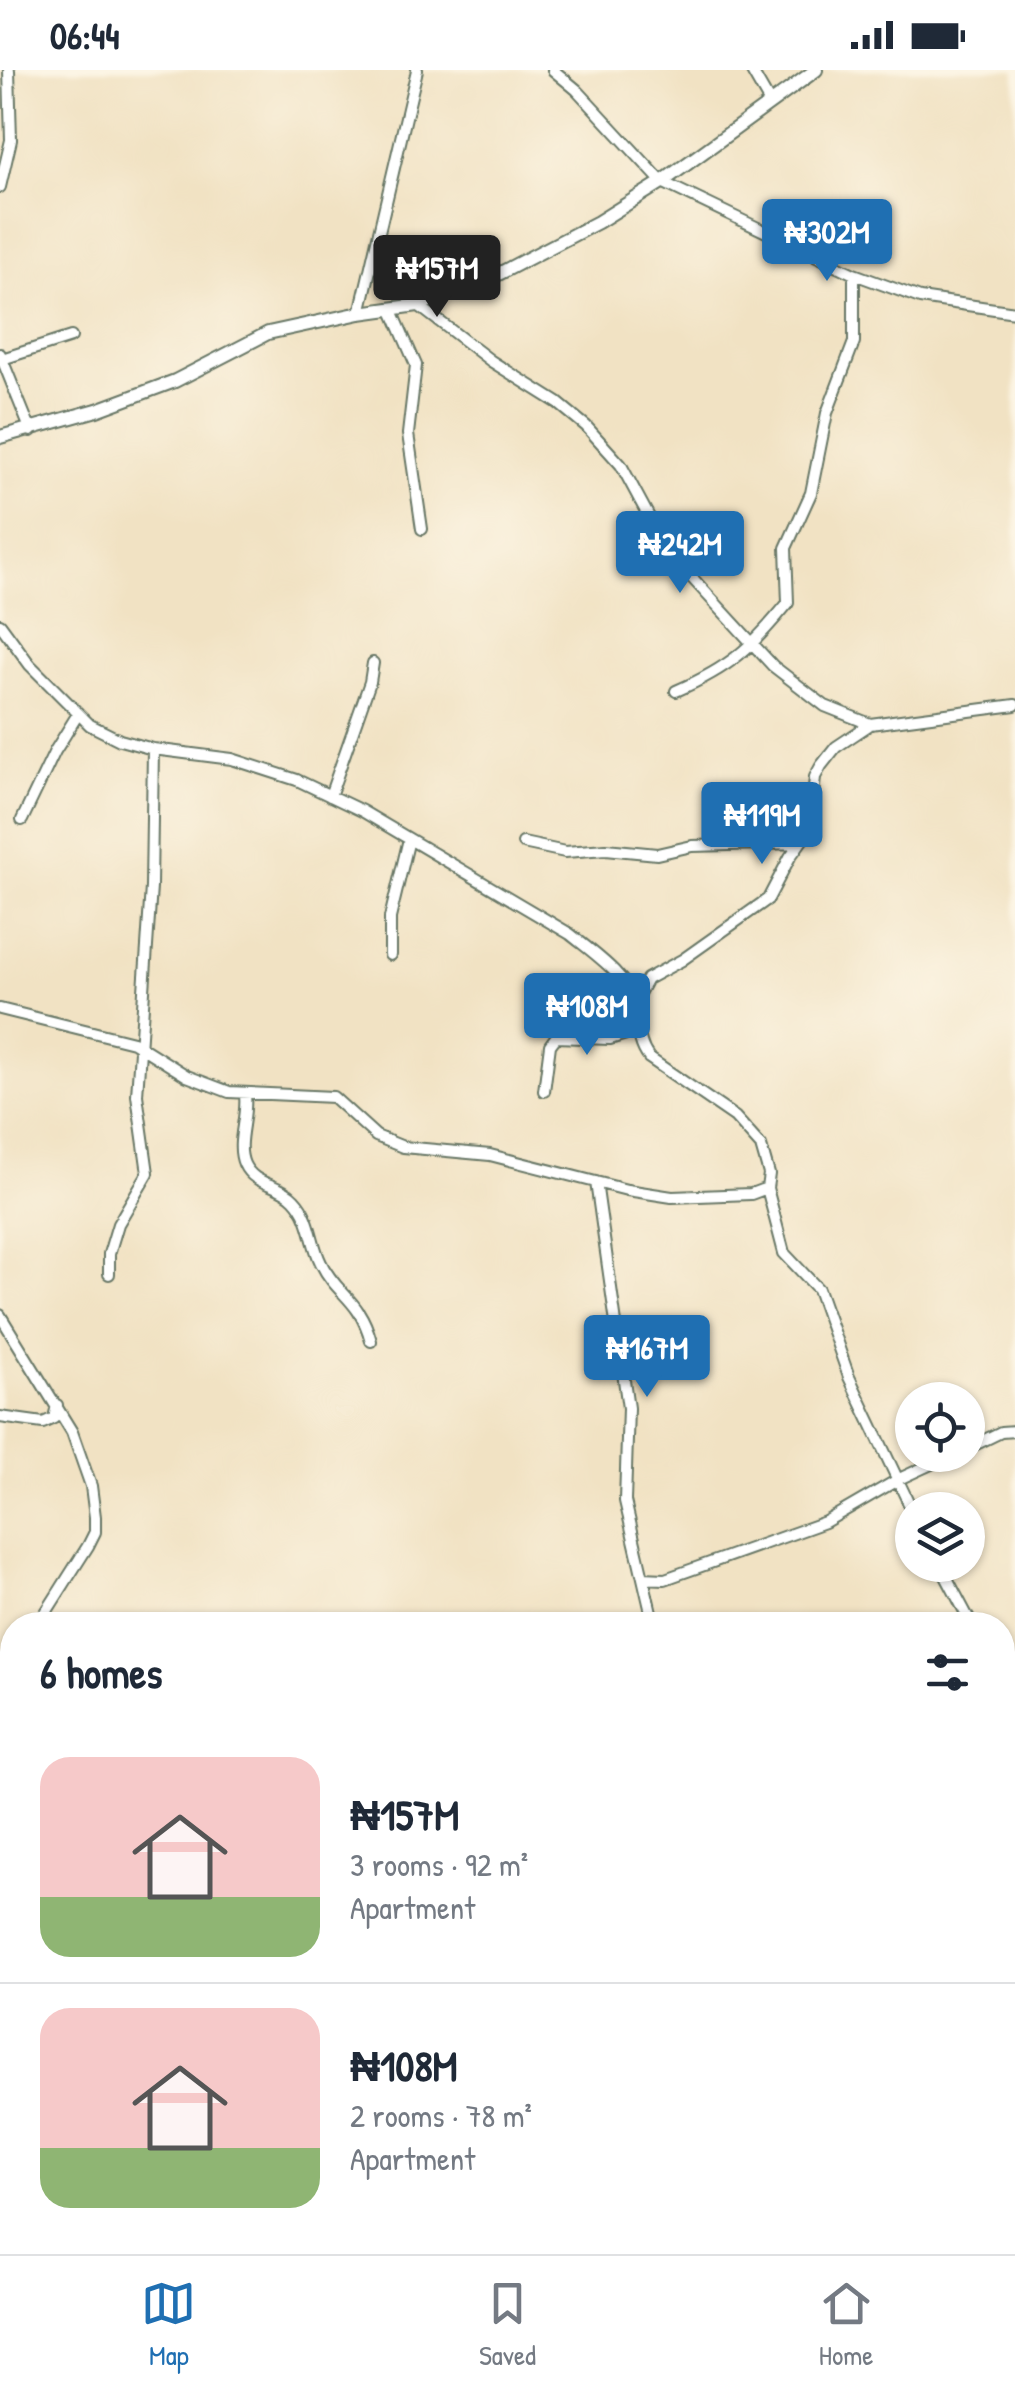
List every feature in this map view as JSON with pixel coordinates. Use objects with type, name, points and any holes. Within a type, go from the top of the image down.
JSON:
[{"type":"main road","points":[[0,437],[31,431],[176,382],[268,333],[418,305],[487,280],[598,222],[662,182],[816,70]]},
{"type":"street","points":[[0,187],[11,140],[8,70]]},
{"type":"street","points":[[360,313],[417,70]]},
{"type":"street","points":[[553,70],[577,90],[662,182],[854,274],[920,298],[1015,312]]},
{"type":"street","points":[[750,70],[770,103]]},
{"type":"street","points":[[676,691],[703,679],[753,646],[788,602],[786,548],[811,493],[827,413],[854,342],[854,274]]},
{"type":"street","points":[[418,305],[586,426],[632,481],[669,552],[753,646],[826,706],[870,724]]},
{"type":"street","points":[[391,308],[416,365],[408,434],[422,529]]},
{"type":"street","points":[[31,431],[1,357],[71,337]]},
{"type":"street","points":[[0,624],[30,665],[90,725],[120,740],[153,749],[232,758],[297,780],[410,839],[570,934],[625,984],[635,1001],[640,1047],[649,1058],[726,1110],[754,1134],[766,1161],[768,1188],[784,1254],[818,1289],[849,1377],[904,1492]]},
{"type":"street","points":[[330,796],[370,682],[373,662]]},
{"type":"street","points":[[635,1001],[647,979],[694,952],[768,899],[810,828],[815,777],[820,766],[845,739],[870,724],[1015,705]]},
{"type":"street","points":[[22,820],[78,714]]},
{"type":"street","points":[[109,1274],[109,1254],[118,1224],[148,1173],[137,1095],[153,830],[153,749]]},
{"type":"street","points":[[390,954],[390,918],[410,839]]},
{"type":"street","points":[[523,844],[565,852],[606,849],[657,854],[692,846],[800,843]]},
{"type":"street","points":[[0,1009],[118,1038],[140,1046],[186,1076],[244,1095],[333,1098],[390,1144],[490,1155],[672,1197],[751,1194],[768,1188]]},
{"type":"street","points":[[544,1091],[550,1045],[556,1038],[610,1039],[636,1032]]},
{"type":"street","points":[[244,1095],[246,1114],[240,1152],[246,1169],[258,1181],[284,1191],[302,1210],[309,1221],[318,1259],[364,1318],[371,1341]]},
{"type":"street","points":[[596,1182],[628,1408],[626,1501],[651,1612]]},
{"type":"street","points":[[0,1315],[57,1405],[82,1454],[91,1486],[94,1532],[46,1612]]},
{"type":"street","points":[[0,1417],[43,1423],[54,1418],[57,1405]]},
{"type":"street","points":[[985,1440],[1002,1432],[1015,1432]]},
{"type":"street","points":[[643,1578],[664,1579],[824,1522],[914,1472]]},
{"type":"street","points":[[949,1582],[965,1612]]}]
